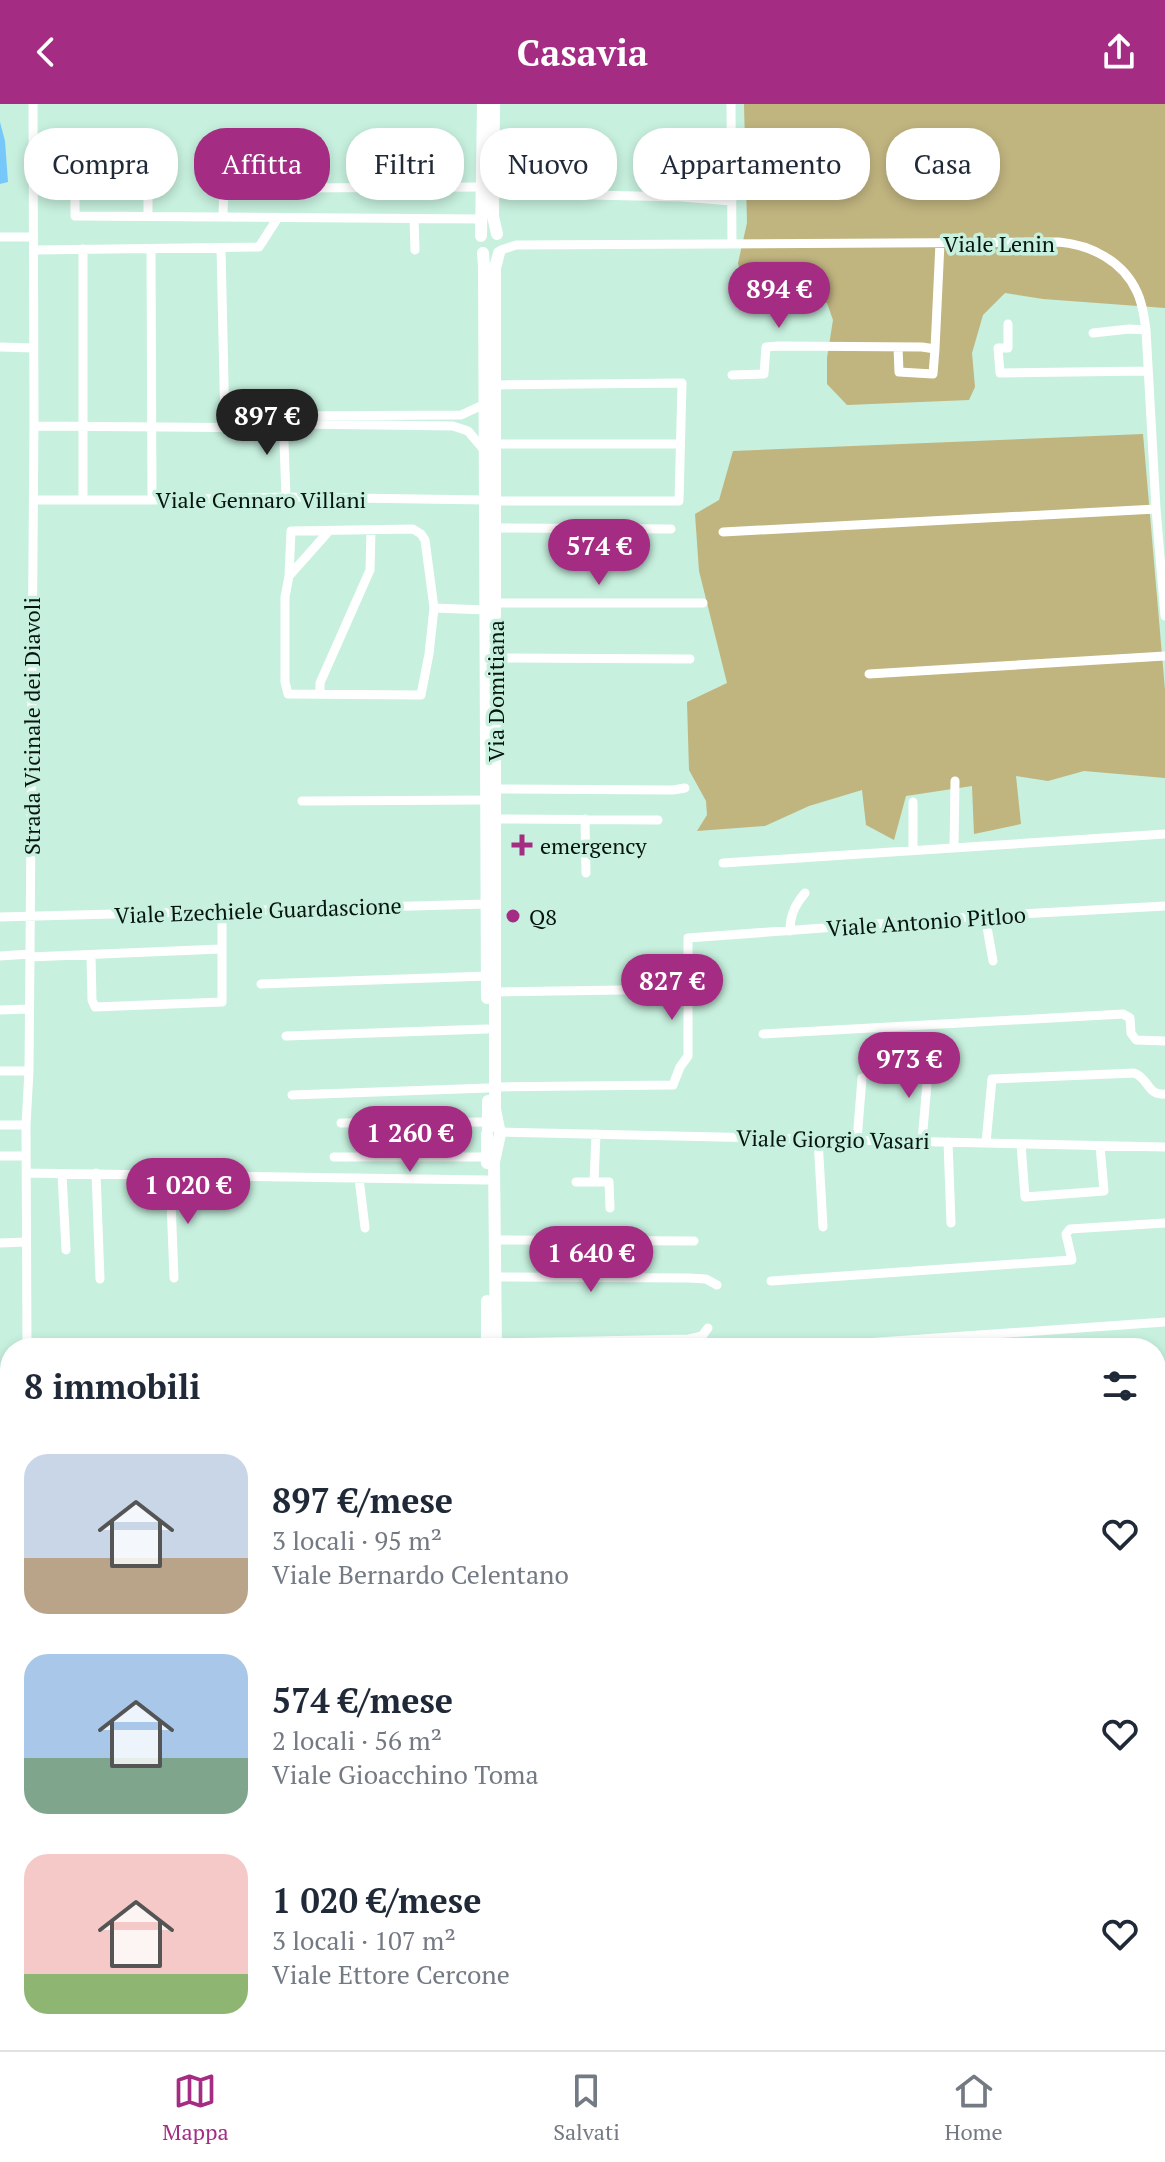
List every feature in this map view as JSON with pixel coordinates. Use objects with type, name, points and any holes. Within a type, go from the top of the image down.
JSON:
[{"type":"main road","name":"Via Domitiana","points":[[483,104],[484,128]]},
{"type":"main road","name":"Via Domitiana","points":[[492,128],[494,104]]},
{"type":"main road","name":"Via Domitiana","points":[[481,236],[485,200]]},
{"type":"main road","name":"Via Domitiana","points":[[489,200],[500,243],[495,268],[495,385],[490,448],[486,800],[487,1029],[494,1130],[493,1338]]},
{"type":"main road","points":[[490,232],[500,243],[489,256],[483,253],[478,243],[481,236],[490,232]]},
{"type":"main road","name":"Via Domitiana","points":[[483,253],[485,404],[490,448]]},
{"type":"main road","name":"Via Domitiana","points":[[490,501],[495,528],[490,606],[495,658],[496,819],[492,1088]]},
{"type":"main road","name":"Via Domitiana","points":[[493,1338],[487,1157],[494,1130]]},
{"type":"street","name":"Strada Vicinale dei Diavoli","points":[[27,1338],[33,104]]},
{"type":"street","points":[[731,104],[732,244]]},
{"type":"street","points":[[330,188],[480,190]]},
{"type":"street","points":[[617,195],[732,201]]},
{"type":"street","points":[[75,200],[75,216],[481,219]]},
{"type":"street","points":[[148,200],[148,216]]},
{"type":"street","points":[[223,200],[223,216]]},
{"type":"street","points":[[37,250],[259,247],[277,219]]},
{"type":"street","points":[[414,219],[415,250]]},
{"type":"street","points":[[0,237],[33,237]]},
{"type":"street","name":"Viale Lenin","points":[[500,243],[1059,242],[1087,247],[1113,262],[1131,282],[1142,307],[1165,616]]},
{"type":"street","points":[[898,347],[899,372],[933,374],[940,243]]},
{"type":"street","points":[[221,248],[225,427]]},
{"type":"street","points":[[83,249],[83,500]]},
{"type":"street","points":[[151,249],[152,500]]},
{"type":"street","points":[[1008,324],[1008,348],[998,348],[1000,373],[1147,371]]},
{"type":"street","points":[[1093,333],[1146,330]]},
{"type":"street","points":[[0,347],[34,348]]},
{"type":"street","points":[[732,375],[764,374],[766,347],[935,349]]},
{"type":"street","points":[[37,426],[453,426],[468,431],[490,448],[679,444],[682,383],[495,385]]},
{"type":"street","points":[[286,497],[283,416],[461,415],[485,404]]},
{"type":"street","name":"Viale Gennaro Villani","points":[[36,500],[286,497],[679,501],[679,444]]},
{"type":"street","points":[[723,532],[1156,509]]},
{"type":"street","points":[[495,528],[671,529]]},
{"type":"street","points":[[413,529],[425,540],[434,608],[421,695],[288,694],[285,597],[291,531],[371,531],[413,529]]},
{"type":"street","points":[[289,576],[329,531]]},
{"type":"street","points":[[320,694],[320,683],[370,570],[371,531]]},
{"type":"street","points":[[434,608],[703,603]]},
{"type":"street","points":[[869,674],[1165,656]]},
{"type":"street","points":[[495,658],[690,659]]},
{"type":"street","points":[[954,848],[955,781]]},
{"type":"street","points":[[495,789],[685,788]]},
{"type":"street","points":[[302,801],[486,800]]},
{"type":"street","points":[[913,802],[913,850]]},
{"type":"street","points":[[496,819],[658,820]]},
{"type":"street","points":[[585,819],[586,873]]},
{"type":"street","points":[[723,863],[1165,834]]},
{"type":"street","points":[[790,931],[790,919],[805,893]]},
{"type":"street","name":"Viale Ezechiele Guardascione","points":[[0,917],[487,904]]},
{"type":"street","name":"Viale Antonio Pitloo","points":[[688,989],[688,938],[1165,906]]},
{"type":"street","points":[[91,955],[92,1000],[95,1007],[222,1002],[222,911]]},
{"type":"street","points":[[985,916],[993,961]]},
{"type":"street","points":[[0,956],[221,949]]},
{"type":"street","points":[[261,984],[487,976]]},
{"type":"street","points":[[292,1095],[673,1085],[688,1056],[688,989],[495,992]]},
{"type":"street","points":[[0,1010],[29,1009]]},
{"type":"street","points":[[763,1034],[1126,1014],[1130,1018],[1131,1035],[1136,1040],[1165,1041]]},
{"type":"street","points":[[286,1036],[487,1029]]},
{"type":"street","points":[[922,1141],[929,1061]]},
{"type":"street","points":[[0,1071],[29,1071]]},
{"type":"street","points":[[986,1143],[992,1079],[1134,1073],[1141,1075],[1153,1092],[1165,1094]]},
{"type":"street","points":[[857,1140],[862,1078]]},
{"type":"street","name":"Viale Giorgio Vasari","points":[[341,1123],[596,1134],[1165,1147]]},
{"type":"street","points":[[0,1125],[26,1125]]},
{"type":"street","points":[[594,1182],[596,1134]]},
{"type":"street","points":[[818,1139],[823,1227]]},
{"type":"street","points":[[948,1142],[951,1223]]},
{"type":"street","points":[[1021,1144],[1025,1197],[1104,1191],[1100,1146]]},
{"type":"street","points":[[0,1156],[26,1156]]},
{"type":"street","points":[[334,1157],[487,1157]]},
{"type":"street","points":[[26,1173],[487,1180]]},
{"type":"street","points":[[96,1173],[100,1279]]},
{"type":"street","points":[[62,1174],[66,1250]]},
{"type":"street","points":[[170,1175],[174,1278]]},
{"type":"street","points":[[359,1178],[365,1228]]},
{"type":"street","points":[[576,1182],[609,1182],[610,1208]]},
{"type":"street","points":[[771,1281],[1072,1260],[1066,1234],[1070,1229],[1165,1223]]},
{"type":"street","points":[[494,1240],[694,1241]]},
{"type":"street","points":[[0,1243],[26,1242]]},
{"type":"street","points":[[495,1277],[688,1278],[706,1279],[717,1285]]},
{"type":"street","points":[[936,1338],[1165,1322]]},
{"type":"street","points":[[693,1338],[702,1336],[708,1328]]},
{"type":"shaded area","points":[[744,104],[1165,104],[1165,308],[1043,299],[1005,293],[983,315],[972,353],[975,387],[969,400],[847,405],[827,384],[827,358],[833,320],[827,303],[746,295],[738,263],[747,223],[746,200],[870,200],[870,128],[745,128]]},
{"type":"shaded area","points":[[1143,434],[1165,690],[1165,778],[1084,771],[1048,781],[1016,776],[1021,824],[974,834],[972,786],[906,796],[894,840],[866,825],[862,790],[809,806],[765,826],[697,831],[707,815],[706,801],[689,770],[687,702],[727,683],[699,571],[695,514],[719,500],[733,451]]},
{"type":"water","points":[[0,122],[5,141],[8,182],[0,184]]},
{"type":"place","name":"emergency","points":[[522,845]]},
{"type":"place","name":"Q8","points":[[513,916]]}]
